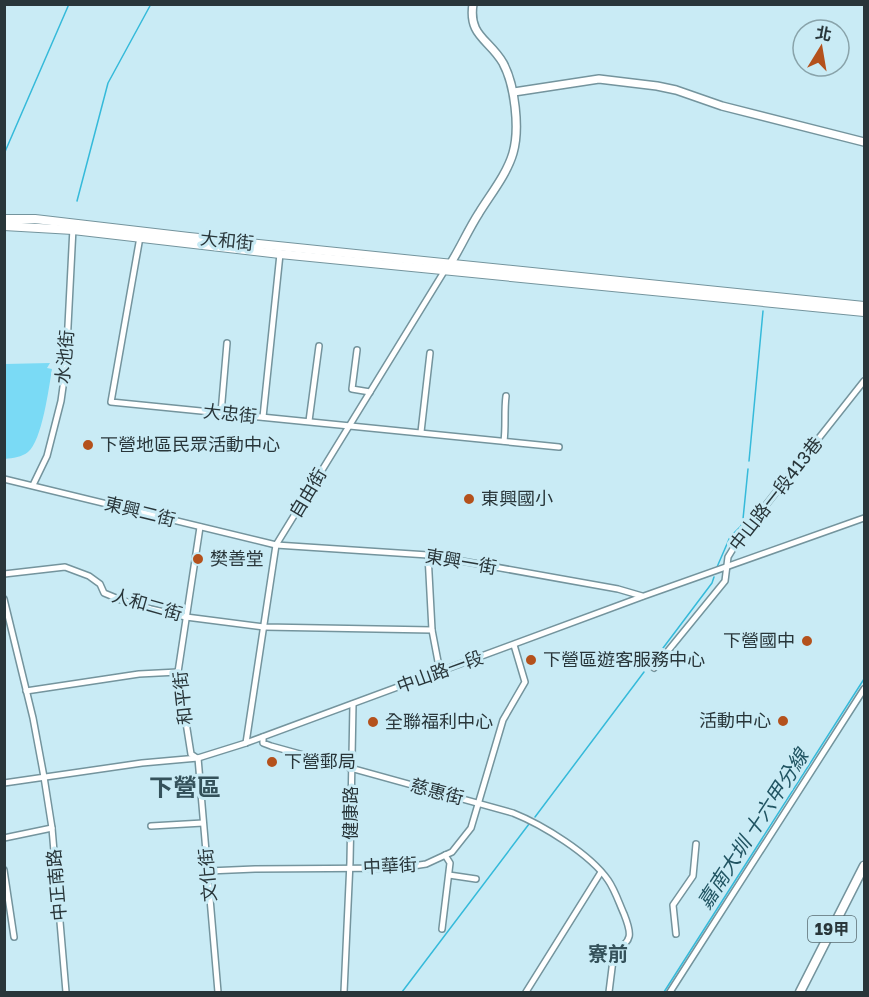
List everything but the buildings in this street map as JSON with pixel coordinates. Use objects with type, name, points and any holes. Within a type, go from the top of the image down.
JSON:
[{"type":"main road","name":"大和街","points":[[4,219],[35,219],[74,227],[280,254],[448,267]]},
{"type":"main road","name":"大和街","points":[[4,226],[74,227]]},
{"type":"main road","name":"大和街","points":[[140,235],[448,267]]},
{"type":"main road","points":[[448,267],[864,306]]},
{"type":"main road","points":[[448,267],[864,312]]},
{"type":"main road","name":"19甲","points":[[800,993],[864,866]]},
{"type":"street","points":[[448,267],[514,148],[514,92],[502,62],[474,28],[471,15],[473,4]]},
{"type":"street","points":[[514,92],[599,79],[657,86],[722,106],[864,142]]},
{"type":"street","name":"水池街","points":[[33,485],[47,456],[61,401],[66,362],[74,227]]},
{"type":"street","name":"大忠街","points":[[140,235],[111,402],[559,447]]},
{"type":"street","points":[[263,417],[280,254]]},
{"type":"street","name":"自由街","points":[[246,743],[276,545],[448,267]]},
{"type":"street","points":[[221,413],[227,343]]},
{"type":"street","points":[[309,421],[320,346]]},
{"type":"street","points":[[357,350],[352,389],[370,392]]},
{"type":"street","points":[[421,432],[430,353]]},
{"type":"street","name":"中山路一段413巷","points":[[654,668],[725,580],[728,557],[739,539],[864,381]]},
{"type":"street","points":[[504,441],[507,417],[504,410],[506,396]]},
{"type":"street","name":"東興二街","points":[[4,479],[276,545]]},
{"type":"street","name":"中山路一段","points":[[4,783],[141,763],[198,758],[263,737],[644,596],[864,519]]},
{"type":"street","name":"和平街","points":[[198,758],[191,754],[178,672],[200,527]]},
{"type":"street","name":"東興一街","points":[[276,545],[428,555],[618,589],[644,596]]},
{"type":"street","points":[[428,555],[432,630],[440,672]]},
{"type":"street","name":"人和二街","points":[[4,574],[65,567],[89,576],[100,584],[105,593],[121,600],[186,617],[264,627],[432,630]]},
{"type":"street","name":"中正南路","points":[[4,599],[33,718],[44,777],[52,828],[66,993]]},
{"type":"street","name":"中華街","points":[[208,871],[400,868],[426,864],[452,852],[471,828],[503,720],[525,682],[514,645]]},
{"type":"street","points":[[26,691],[139,674],[178,672]]},
{"type":"street","points":[[670,993],[864,689]]},
{"type":"street","name":"健康路","points":[[344,993],[350,868],[353,704]]},
{"type":"street","name":"慈惠街","points":[[263,737],[263,743],[513,813],[535,822],[589,860],[613,889],[630,936],[627,944],[614,952],[609,993]]},
{"type":"street","name":"文化街","points":[[198,758],[218,993]]},
{"type":"street","points":[[151,826],[203,823]]},
{"type":"street","points":[[4,837],[52,828]]},
{"type":"street","points":[[676,934],[673,905],[693,876],[696,844]]},
{"type":"street","points":[[442,929],[450,863],[445,855]]},
{"type":"street","points":[[4,870],[14,937]]},
{"type":"street","points":[[526,993],[601,872]]},
{"type":"street","points":[[448,875],[476,879]]},
{"type":"shaded area","points":[[50,363],[47,368],[52,369],[44,413],[33,446],[26,454],[5,459],[5,364]]},
{"type":"waterway","points":[[4,154],[69,4]]},
{"type":"waterway","points":[[77,201],[108,83],[151,4]]},
{"type":"waterway","points":[[749,461],[763,311]]},
{"type":"waterway","points":[[717,567],[730,537],[741,526],[748,469]]},
{"type":"waterway","points":[[651,664],[712,583],[714,577]]},
{"type":"waterway","points":[[535,817],[644,672]]},
{"type":"waterway","name":"嘉南大圳 十六甲分線","points":[[664,992],[864,679]]},
{"type":"waterway","points":[[402,992],[529,824]]},
{"type":"place","name":"下營地區民眾活動中心","points":[[88,445]]},
{"type":"place","name":"東興國小","points":[[469,499]]},
{"type":"place","name":"樊善堂","points":[[198,559]]},
{"type":"place","name":"下營國中","points":[[807,641]]},
{"type":"place","name":"下營區遊客服務中心","points":[[531,660]]},
{"type":"place","name":"活動中心","points":[[783,721]]},
{"type":"place","name":"全聯福利中心","points":[[373,722]]},
{"type":"place","name":"下營郵局","points":[[272,762]]},
{"type":"district","name":"下營區","points":[[185,788]]},
{"type":"district","name":"寮前","points":[[608,954]]}]
